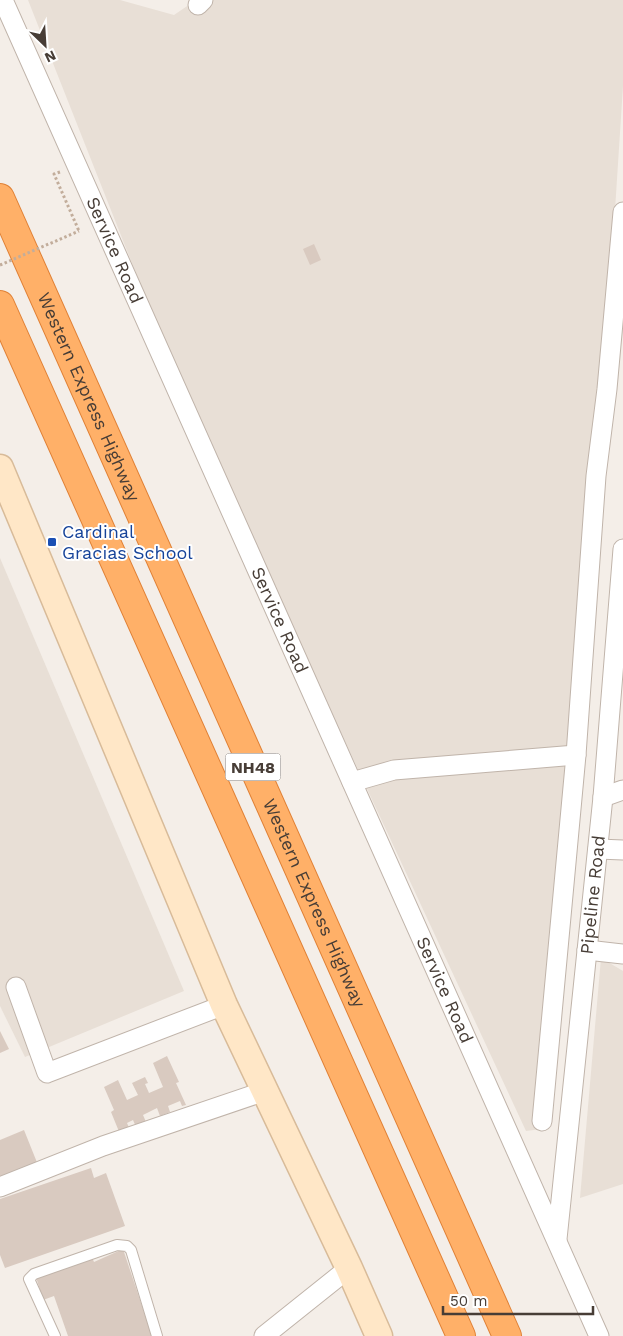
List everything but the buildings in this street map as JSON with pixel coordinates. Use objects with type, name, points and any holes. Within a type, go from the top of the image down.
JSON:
[{"type":"highway","name":"Western Express Highway","points":[[0,198],[506,1336]]},
{"type":"highway","name":"NH48","points":[[0,305],[461,1336]]},
{"type":"street","name":"Service Road","points":[[3,0],[599,1336]]},
{"type":"street","points":[[542,1121],[576,755],[596,476],[607,389],[623,212]]},
{"type":"street","points":[[0,468],[224,1005],[349,1268],[379,1336]]},
{"type":"street","name":"Pipeline Road","points":[[557,1240],[603,797],[623,549]]},
{"type":"street","points":[[352,782],[394,770],[576,755]]},
{"type":"street","points":[[603,797],[623,790]]},
{"type":"street","points":[[598,849],[623,850]]},
{"type":"street","points":[[587,950],[623,954]]},
{"type":"street","points":[[16,987],[47,1073],[224,1005]]},
{"type":"street","points":[[0,1187],[103,1146],[265,1091]]},
{"type":"street","points":[[264,1336],[349,1268]]},
{"type":"lane","points":[[55,1336],[29,1280],[34,1274],[118,1245],[127,1246],[131,1250],[157,1336]]},
{"type":"path","points":[[0,265],[79,230],[54,174]]},
{"type":"shaded area","points":[[28,0],[120,0],[174,15],[196,0],[623,0],[623,86],[578,785],[550,1128],[526,1131],[184,395]]},
{"type":"shaded area","points":[[0,558],[184,991],[25,1057],[0,1006]]},
{"type":"shaded area","points":[[601,958],[623,971],[623,1184],[580,1198]]},
{"type":"place","name":"Cardinal Gracias School","points":[[52,542]]}]
